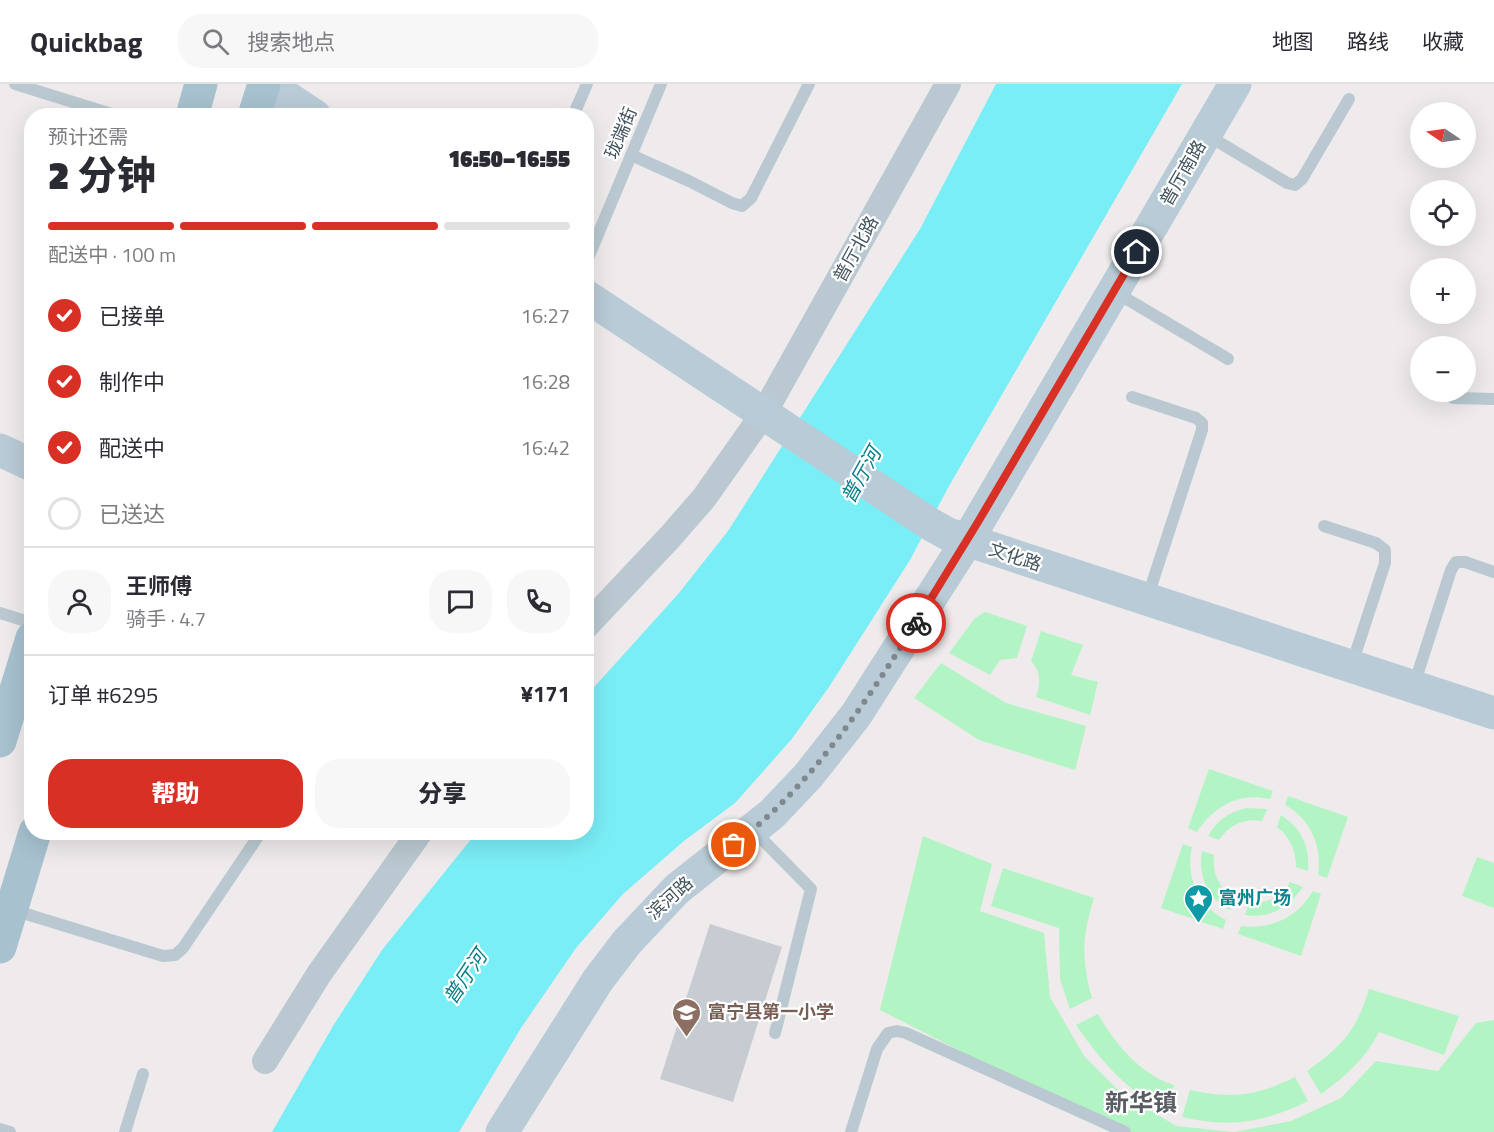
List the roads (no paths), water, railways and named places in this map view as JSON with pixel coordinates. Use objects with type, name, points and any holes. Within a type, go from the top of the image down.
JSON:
[{"type":"main road","points":[[194,108],[201,84]]},
{"type":"main road","points":[[257,108],[266,84]]},
{"type":"main road","points":[[0,741],[24,664]]},
{"type":"main road","points":[[0,947],[33,840]]},
{"type":"street","points":[[266,84],[303,108]]},
{"type":"street","name":"普厅北路","points":[[594,618],[704,498],[764,413],[948,84]]},
{"type":"street","name":"普厅南路","points":[[967,541],[1235,84]]},
{"type":"street","name":"文化路","points":[[594,301],[930,524],[967,541],[1494,713]]},
{"type":"street","points":[[0,450],[24,461]]},
{"type":"street","name":"滨河路","points":[[502,1132],[598,980],[627,942],[677,890],[772,814],[808,776],[856,715],[967,541]]},
{"type":"street","points":[[265,1061],[320,974],[414,840]]},
{"type":"lane","points":[[15,84],[92,108]]},
{"type":"lane","points":[[576,108],[586,84]]},
{"type":"lane","name":"珑端街","points":[[594,243],[661,84]]},
{"type":"lane","points":[[631,155],[689,181],[732,204],[742,206],[751,198],[809,84]]},
{"type":"lane","points":[[1206,135],[1287,183],[1295,185],[1302,179],[1349,99]]},
{"type":"lane","points":[[1114,292],[1228,359]]},
{"type":"lane","points":[[1132,398],[1196,418],[1202,423],[1202,430],[1147,600]]},
{"type":"lane","points":[[1476,399],[1494,399]]},
{"type":"lane","points":[[1324,526],[1376,543],[1385,550],[1385,563],[1351,666]]},
{"type":"lane","points":[[1413,687],[1451,570],[1456,562],[1465,562],[1494,572]]},
{"type":"lane","points":[[0,613],[24,620]]},
{"type":"lane","points":[[753,830],[811,889],[775,1033]]},
{"type":"lane","points":[[12,909],[163,956],[175,956],[183,948],[256,840]]},
{"type":"lane","points":[[851,1132],[877,1049],[888,1032],[897,1031],[1125,1132]]},
{"type":"lane","points":[[125,1132],[143,1074]]},
{"type":"lane","points":[[0,1129],[10,1132]]},
{"type":"water","name":"普厅河","points":[[996,84],[1182,84],[949,486],[910,560],[829,687],[791,740],[735,803],[684,841],[623,894],[576,948],[521,1028],[459,1132],[272,1132],[333,1026],[382,950],[470,840],[594,840],[594,687],[679,593],[728,531],[920,229]]},
{"type":"place","name":"富州广场","points":[[1198,924]]},
{"type":"place","name":"富宁县第一小学","points":[[687,1038]]},
{"type":"district","name":"新华镇","points":[[1141,1103]]}]
